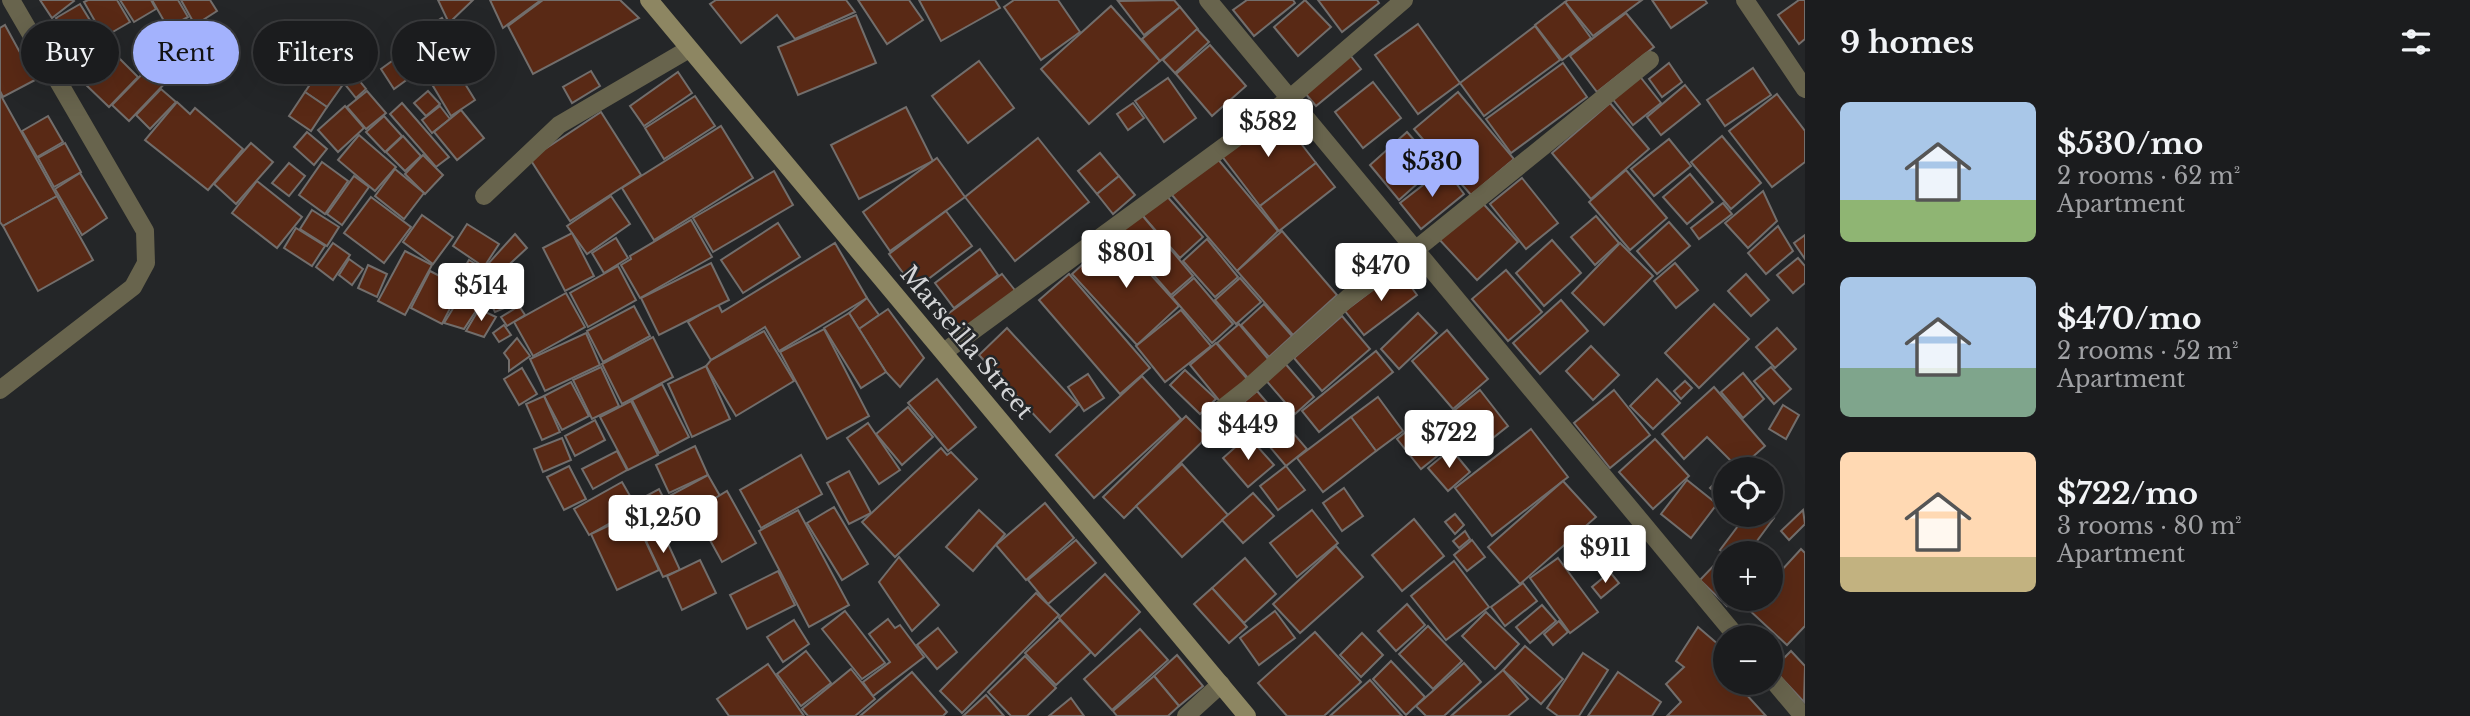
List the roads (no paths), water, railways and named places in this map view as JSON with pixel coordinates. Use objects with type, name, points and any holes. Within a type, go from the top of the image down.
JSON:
[{"type":"main road","name":"Marseilla Street","points":[[649,0],[1247,716]]},
{"type":"street","points":[[1208,0],[1413,251],[1727,625]]},
{"type":"street","points":[[944,352],[1289,99],[1404,0]]},
{"type":"street","points":[[1745,0],[1805,89]]},
{"type":"street","points":[[0,390],[133,288],[146,263],[145,231],[7,3]]},
{"type":"street","points":[[484,196],[559,125],[689,49]]},
{"type":"street","points":[[1215,414],[1248,388],[1349,297],[1413,251],[1650,60]]},
{"type":"street","points":[[1186,716],[1221,684]]},
{"type":"street","points":[[1783,692],[1803,716]]}]
